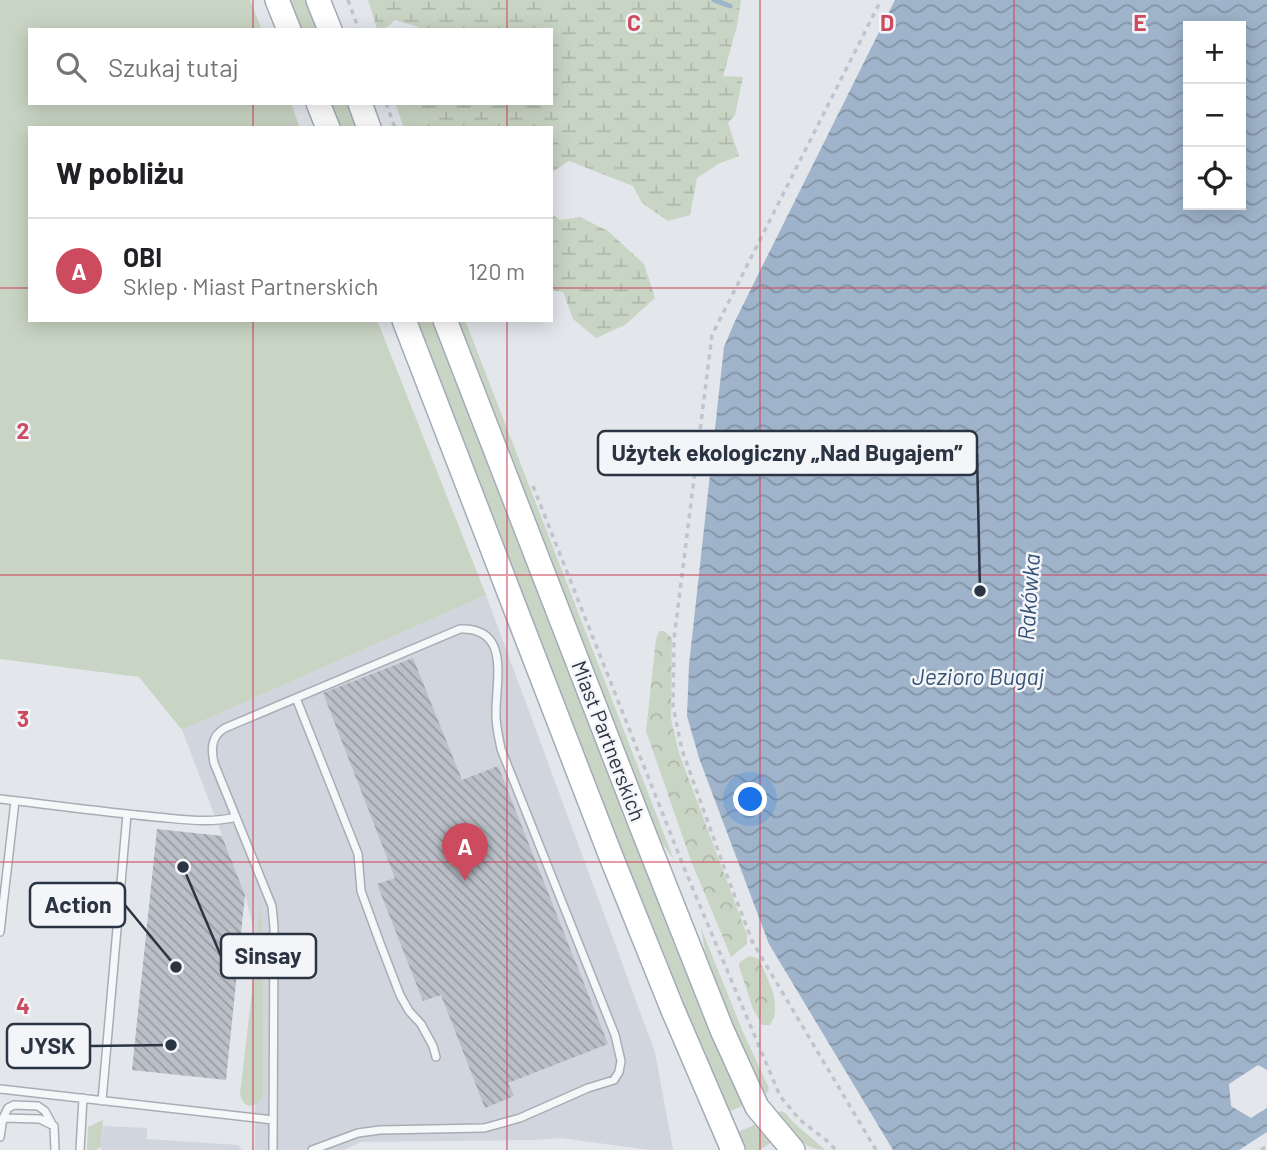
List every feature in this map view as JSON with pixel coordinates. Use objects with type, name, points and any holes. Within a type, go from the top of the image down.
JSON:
[{"type":"main road","points":[[277,0],[288,28]]},
{"type":"main road","points":[[318,0],[329,28]]},
{"type":"main road","points":[[319,105],[327,126]]},
{"type":"main road","points":[[361,105],[368,126]]},
{"type":"main road","name":"Miast Partnerskich","points":[[405,322],[610,854],[733,1150]]},
{"type":"main road","name":"Miast Partnerskich","points":[[446,322],[718,1020],[757,1107],[793,1150]]},
{"type":"lane","points":[[273,1150],[272,906],[214,763],[214,738],[225,728],[460,629],[474,628],[488,636],[498,654],[496,717],[501,749],[615,1035],[621,1061],[619,1072],[614,1080],[520,1118],[485,1128],[380,1130],[358,1133],[312,1150]]},
{"type":"lane","points":[[296,698],[358,855],[361,891],[400,995],[421,1024],[436,1057]]},
{"type":"lane","points":[[0,799],[206,821],[236,817]]},
{"type":"lane","points":[[0,932],[15,801]]},
{"type":"lane","points":[[102,1101],[127,814]]},
{"type":"lane","points":[[0,1088],[273,1120]]},
{"type":"lane","points":[[80,1150],[83,1098]]},
{"type":"lane","points":[[0,1137],[3,1118],[8,1108],[14,1105],[38,1106],[46,1111],[54,1126],[55,1150]]},
{"type":"lane","points":[[3,1118],[40,1119],[54,1126]]},
{"type":"path","points":[[348,0],[358,28]]},
{"type":"path","points":[[876,1150],[753,943],[682,750],[673,706],[674,639],[712,335],[881,0]]},
{"type":"path","points":[[387,105],[395,126]]},
{"type":"path","points":[[532,486],[685,870],[780,1096],[800,1121],[836,1150]]},
{"type":"path","points":[[1261,1150],[1267,1146]]},
{"type":"shaded area","points":[[486,595],[655,1052],[673,1150],[650,1150],[561,1138],[361,1142],[344,1150],[255,1150],[256,949],[253,926],[245,895],[182,730]]},
{"type":"shaded area","points":[[103,1126],[147,1128],[147,1139],[238,1145],[242,1150],[101,1150]]},
{"type":"green space","points":[[0,0],[250,0],[261,28],[28,28],[28,105],[292,105],[299,126],[28,126],[28,322],[378,322],[486,595],[182,730],[139,677],[0,659]]},
{"type":"green space","points":[[289,0],[308,0],[318,28],[300,28]]},
{"type":"green space","points":[[368,0],[741,0],[723,76],[743,77],[735,115],[728,123],[739,156],[720,163],[697,178],[690,215],[668,221],[642,203],[633,186],[569,161],[553,172],[553,126],[421,126],[413,105],[553,105],[553,28],[418,28],[395,20],[387,27],[377,28]]},
{"type":"green space","points":[[332,105],[349,105],[357,126],[340,126]]},
{"type":"green space","points":[[396,105],[413,105],[421,126],[403,126]]},
{"type":"green space","points":[[553,215],[560,220],[580,217],[608,231],[644,264],[655,298],[625,325],[596,338],[573,319],[563,292],[553,290]]},
{"type":"green space","points":[[418,322],[435,322],[744,1105],[729,1112],[645,910]]},
{"type":"green space","points":[[458,322],[466,322],[674,860],[657,836]]},
{"type":"green space","points":[[659,631],[664,631],[672,638],[671,719],[679,753],[747,935],[747,944],[731,957],[690,858],[646,731]]},
{"type":"green space","points":[[260,904],[263,930],[263,1098],[250,1106],[244,1103],[240,1094]]},
{"type":"green space","points":[[701,928],[769,1088],[764,1095],[724,1009],[707,962]]},
{"type":"green space","points":[[749,956],[759,959],[773,992],[775,1009],[770,1025],[762,1025],[753,1009],[739,966],[739,963]]},
{"type":"green space","points":[[781,1111],[825,1150],[810,1147],[797,1138],[776,1114]]},
{"type":"green space","points":[[103,1120],[101,1147],[87,1150],[88,1127]]},
{"type":"green space","points":[[756,1124],[771,1143],[759,1150],[745,1150],[738,1132]]},
{"type":"water","name":"Jezioro Bugaj","points":[[895,0],[1267,0],[1267,1132],[1239,1150],[893,1150],[769,944],[699,758],[687,716],[689,665],[724,347]]},
{"type":"pier","points":[[1258,1065],[1267,1070],[1267,1108],[1251,1118],[1231,1106],[1229,1084]]},
{"type":"building","points":[[413,658],[462,780],[498,766],[608,1044],[508,1083],[514,1096],[485,1108],[441,995],[423,1001],[377,884],[395,878],[323,693]]},
{"type":"building","points":[[157,829],[222,836],[245,895],[226,1080],[132,1070]]},
{"type":"waterway","points":[[714,0],[730,6]]},
{"type":"place","name":"Użytek ekologiczny „Nad Bugajem”","points":[[980,591]]},
{"type":"place","name":"Sinsay","points":[[183,867]]},
{"type":"place","name":"OBI","points":[[465,881]]},
{"type":"place","name":"Action","points":[[176,967]]},
{"type":"place","name":"JYSK","points":[[171,1045]]},
{"type":"water label","name":"Rakówka","points":[[1029,597]]}]
